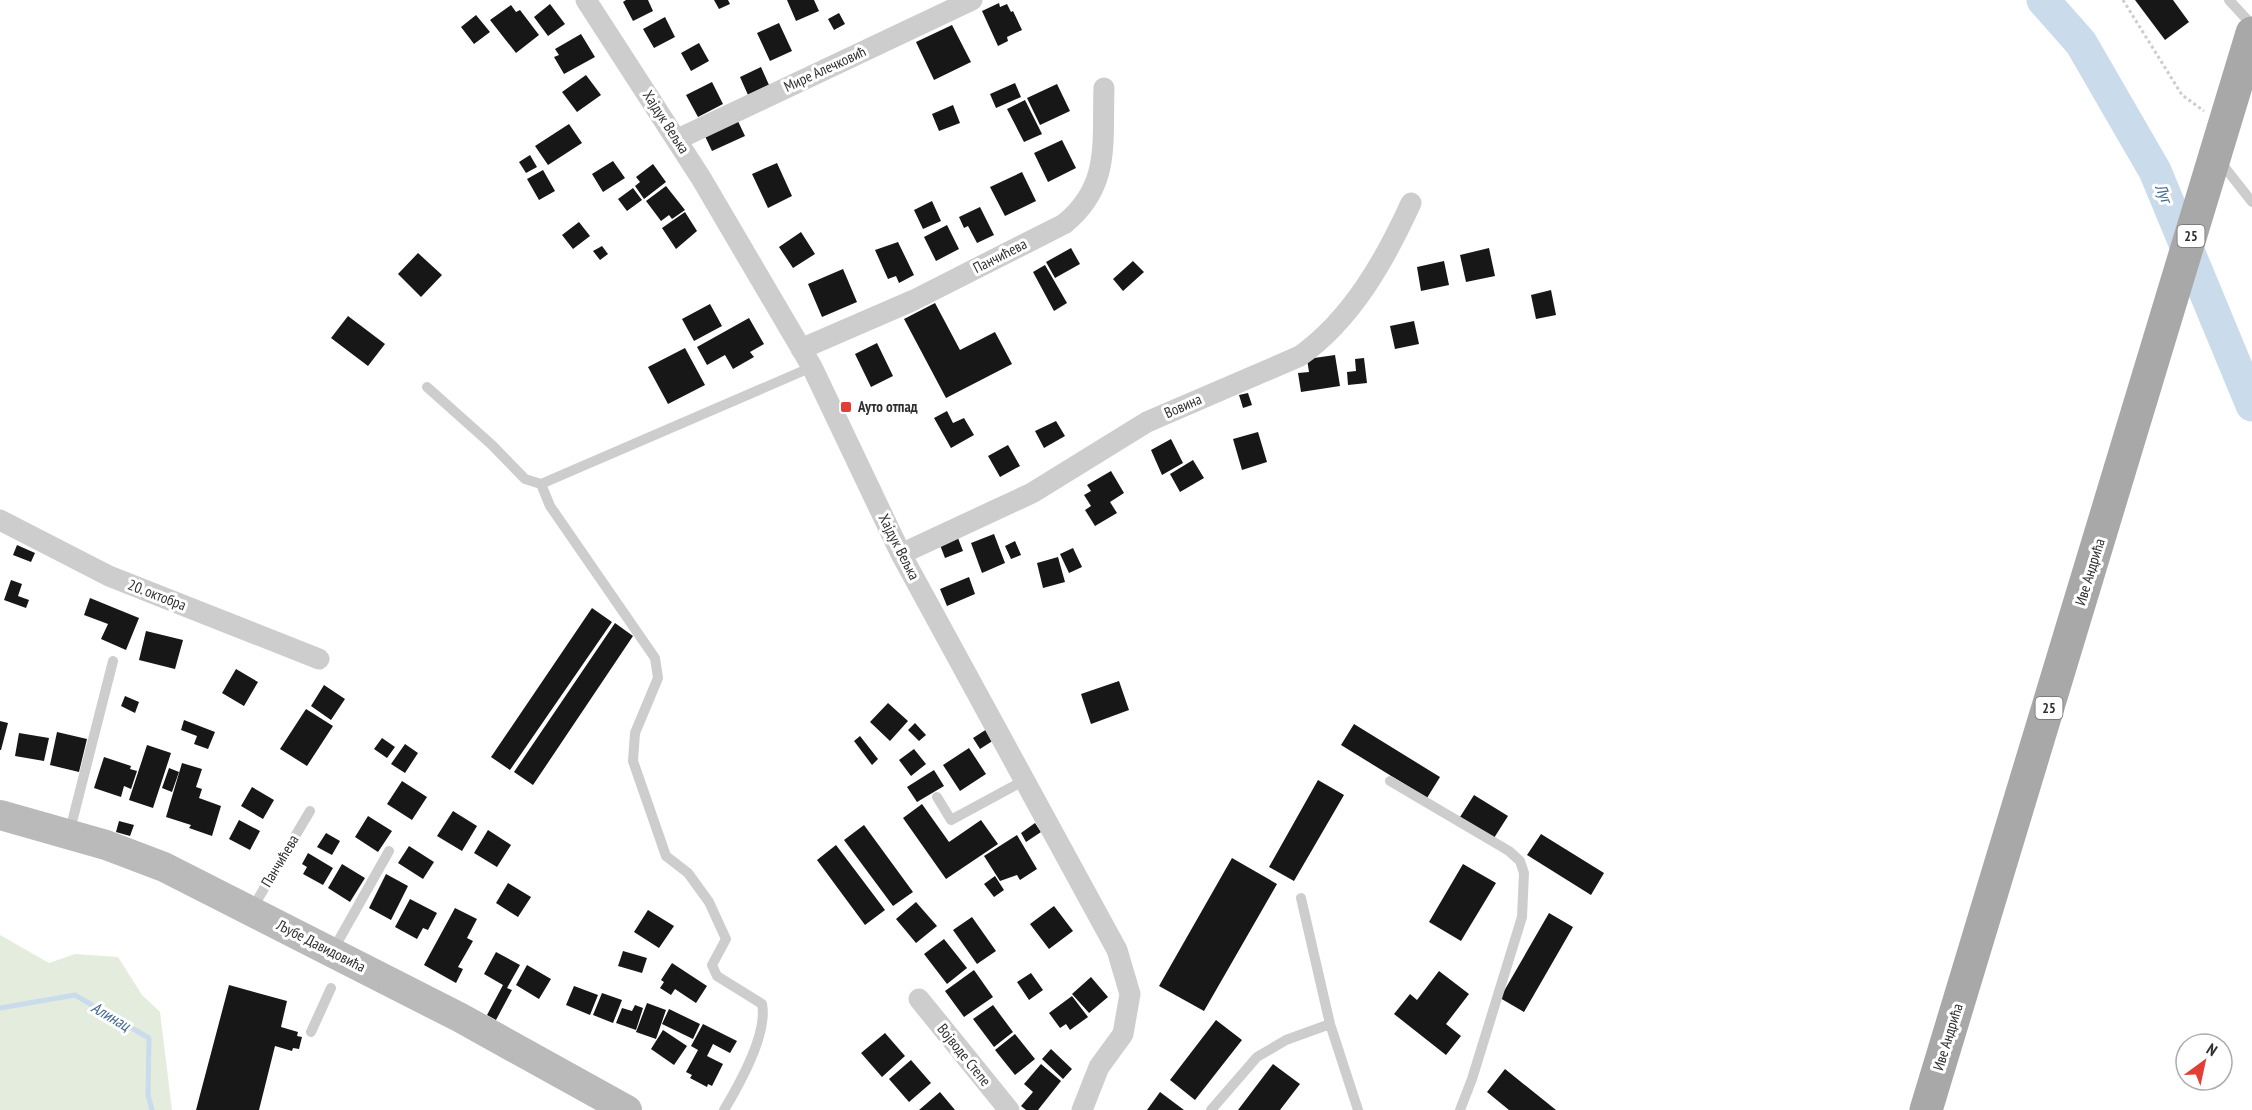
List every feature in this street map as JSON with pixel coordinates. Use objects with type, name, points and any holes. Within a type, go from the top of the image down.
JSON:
[{"type":"main road","name":"Иве Андрића","points":[[1926,1110],[2252,33]]},
{"type":"main road","name":"Љубе Давидовића","points":[[0,815],[69,834],[150,861],[459,1017],[627,1110]]},
{"type":"street","name":"Хајдук Вељка","points":[[586,0],[678,139],[812,367],[901,554],[1117,950],[1130,994],[1123,1034],[1099,1067],[1082,1110]]},
{"type":"street","name":"Мире Алечковић","points":[[678,139],[972,0]]},
{"type":"street","name":"Панчићева","points":[[801,349],[914,300],[1064,224],[1076,214],[1092,194],[1101,173],[1104,88]]},
{"type":"street","name":"Вовина","points":[[901,554],[1032,493],[1147,422],[1300,356],[1322,339],[1341,319],[1384,257],[1411,203]]},
{"type":"street","name":"20. октобра","points":[[0,520],[109,576],[319,659]]},
{"type":"street","name":"Војводе Степе","points":[[919,999],[1009,1110]]},
{"type":"lane","points":[[2229,0],[2252,25]]},
{"type":"lane","points":[[2213,161],[2252,202]]},
{"type":"lane","points":[[427,387],[492,445],[525,479],[541,484],[812,367]]},
{"type":"lane","points":[[541,484],[550,506],[655,658],[658,678],[635,734],[633,761],[666,856],[688,873],[709,902],[726,939],[712,965],[717,976],[762,1004],[765,1017],[741,1082],[724,1110]]},
{"type":"lane","points":[[69,834],[113,661]]},
{"type":"lane","points":[[937,797],[951,820],[1025,780]]},
{"type":"lane","points":[[1390,781],[1509,851],[1520,861],[1524,873],[1522,917],[1472,1079],[1460,1110]]},
{"type":"lane","name":"Панчићева","points":[[251,911],[310,811]]},
{"type":"lane","points":[[332,952],[389,851]]},
{"type":"lane","points":[[1300,898],[1330,1024],[1358,1110]]},
{"type":"lane","points":[[311,1032],[331,988]]},
{"type":"lane","points":[[1211,1110],[1257,1057],[1286,1040],[1330,1024]]},
{"type":"path","points":[[2123,0],[2182,95],[2225,122]]},
{"type":"shaded area","points":[[0,935],[49,963],[75,954],[118,957],[142,995],[160,1012],[172,1110],[0,1110]]},
{"type":"building","points":[[648,0],[653,11],[633,21],[623,2]]},
{"type":"building","points":[[714,0],[728,0],[730,4],[719,9]]},
{"type":"building","points":[[787,0],[814,0],[819,11],[796,21]]},
{"type":"building","points":[[2135,0],[2173,0],[2189,22],[2165,40]]},
{"type":"building","points":[[999,3],[1000,7],[1007,4],[1011,12],[1013,11],[1022,30],[1007,37],[1008,41],[998,46],[982,11]]},
{"type":"building","points":[[550,4],[565,24],[548,36],[534,17]]},
{"type":"building","points":[[511,5],[516,12],[520,10],[539,35],[516,53],[490,20]]},
{"type":"building","points":[[839,13],[845,24],[834,30],[828,19]]},
{"type":"building","points":[[476,15],[490,32],[474,44],[461,27]]},
{"type":"building","points":[[665,17],[675,37],[654,48],[643,29]]},
{"type":"building","points":[[779,23],[792,51],[770,61],[757,33]]},
{"type":"building","points":[[952,25],[971,62],[934,80],[916,42]]},
{"type":"building","points":[[581,34],[595,57],[564,74],[554,57],[559,55],[555,49]]},
{"type":"building","points":[[699,43],[709,61],[691,71],[681,53]]},
{"type":"building","points":[[761,67],[769,85],[748,95],[740,77]]},
{"type":"building","points":[[586,75],[601,95],[577,112],[562,92]]},
{"type":"building","points":[[712,82],[723,104],[698,117],[686,95]]},
{"type":"building","points":[[1015,83],[1021,97],[996,108],[990,94]]},
{"type":"building","points":[[1057,84],[1070,111],[1040,125],[1027,98]]},
{"type":"building","points":[[1025,100],[1042,134],[1024,142],[1007,109]]},
{"type":"building","points":[[953,105],[960,123],[939,131],[932,114]]},
{"type":"building","points":[[736,117],[745,136],[712,151],[703,132]]},
{"type":"building","points":[[569,124],[582,143],[548,165],[535,146]]},
{"type":"building","points":[[1062,140],[1076,168],[1048,182],[1034,153]]},
{"type":"building","points":[[530,155],[537,167],[526,173],[519,162]]},
{"type":"building","points":[[613,161],[625,178],[603,192],[592,174]]},
{"type":"building","points":[[777,163],[792,196],[768,208],[752,174]]},
{"type":"building","points":[[653,164],[666,182],[644,199],[635,186],[640,182],[636,177]]},
{"type":"building","points":[[543,170],[555,191],[539,200],[527,179]]},
{"type":"building","points":[[1022,172],[1036,201],[1005,216],[990,187]]},
{"type":"building","points":[[666,186],[685,210],[672,219],[669,215],[661,221],[646,201]]},
{"type":"building","points":[[633,188],[642,200],[627,211],[618,199]]},
{"type":"building","points":[[932,201],[941,221],[923,229],[914,210]]},
{"type":"building","points":[[980,207],[994,235],[977,243],[968,226],[964,228],[959,217]]},
{"type":"building","points":[[685,212],[697,231],[676,249],[662,228]]},
{"type":"building","points":[[579,222],[590,236],[573,249],[562,235]]},
{"type":"building","points":[[947,225],[959,249],[936,261],[924,237]]},
{"type":"building","points":[[801,232],[815,254],[793,268],[779,247]]},
{"type":"building","points":[[898,242],[914,275],[899,283],[896,276],[888,279],[875,250]]},
{"type":"building","points":[[602,246],[608,254],[600,260],[593,251]]},
{"type":"building","points":[[1071,248],[1080,264],[1055,278],[1046,262]]},
{"type":"building","points":[[1489,248],[1495,276],[1466,282],[1460,255]]},
{"type":"building","points":[[418,253],[442,275],[421,297],[398,274]]},
{"type":"building","points":[[1133,261],[1144,272],[1123,291],[1113,279]]},
{"type":"building","points":[[1444,261],[1449,285],[1421,291],[1417,267]]},
{"type":"building","points":[[1045,265],[1067,303],[1054,311],[1033,272]]},
{"type":"building","points":[[843,269],[857,302],[822,317],[808,284]]},
{"type":"building","points":[[1551,290],[1556,315],[1536,319],[1531,295]]},
{"type":"building","points":[[935,303],[960,350],[995,332],[1012,364],[946,398],[904,319]]},
{"type":"building","points":[[710,304],[722,326],[694,341],[682,319]]},
{"type":"building","points":[[348,316],[385,344],[368,366],[331,338]]},
{"type":"building","points":[[749,318],[764,344],[750,352],[754,357],[733,369],[725,355],[707,365],[697,347]]},
{"type":"building","points":[[1414,321],[1419,344],[1395,349],[1390,326]]},
{"type":"building","points":[[877,343],[893,376],[871,387],[855,354]]},
{"type":"building","points":[[685,348],[705,385],[668,404],[648,367]]},
{"type":"building","points":[[1335,355],[1340,386],[1301,392],[1298,373],[1309,372],[1307,359]]},
{"type":"building","points":[[1364,358],[1367,383],[1348,385],[1347,372],[1356,371],[1355,359]]},
{"type":"building","points":[[1248,393],[1252,405],[1243,408],[1239,395]]},
{"type":"building","points":[[947,411],[953,423],[964,418],[974,435],[951,448],[934,418]]},
{"type":"building","points":[[1056,421],[1065,436],[1044,448],[1035,431]]},
{"type":"building","points":[[1258,432],[1267,462],[1242,470],[1233,439]]},
{"type":"building","points":[[1171,439],[1183,463],[1162,475],[1151,450]]},
{"type":"building","points":[[1008,445],[1020,466],[1000,477],[988,456]]},
{"type":"building","points":[[1193,460],[1204,478],[1180,492],[1170,474]]},
{"type":"building","points":[[1111,471],[1124,493],[1110,502],[1117,513],[1095,526],[1085,510],[1091,506],[1084,495],[1091,491],[1087,485]]},
{"type":"building","points":[[994,534],[1005,563],[982,573],[971,543]]},
{"type":"building","points":[[958,538],[963,551],[945,558],[940,545]]},
{"type":"building","points":[[1015,541],[1021,555],[1011,559],[1005,546]]},
{"type":"building","points":[[17,545],[35,553],[31,562],[13,555]]},
{"type":"building","points":[[1073,548],[1082,567],[1069,573],[1060,554]]},
{"type":"building","points":[[1058,557],[1065,582],[1043,588],[1037,563]]},
{"type":"building","points":[[969,577],[975,594],[947,606],[940,589]]},
{"type":"building","points":[[11,580],[22,584],[18,596],[29,600],[26,608],[4,600]]},
{"type":"building","points":[[90,598],[139,618],[126,650],[101,639],[108,624],[84,615]]},
{"type":"building","points":[[592,608],[612,622],[510,770],[491,757]]},
{"type":"building","points":[[615,623],[633,636],[533,785],[514,772]]},
{"type":"building","points":[[146,631],[183,640],[175,669],[139,660]]},
{"type":"building","points":[[236,669],[258,682],[244,706],[222,693]]},
{"type":"building","points":[[1119,681],[1129,710],[1091,724],[1081,694]]},
{"type":"building","points":[[324,685],[345,699],[331,720],[311,706]]},
{"type":"building","points":[[125,696],[139,702],[135,713],[121,706]]},
{"type":"building","points":[[888,703],[908,721],[890,741],[870,722]]},
{"type":"building","points":[[306,709],[333,726],[307,766],[280,749]]},
{"type":"building","points":[[184,720],[215,732],[208,749],[194,744],[197,736],[181,730]]},
{"type":"building","points":[[0,721],[8,723],[1,750],[0,750]]},
{"type":"building","points":[[915,723],[926,735],[919,741],[908,730]]},
{"type":"building","points":[[1354,724],[1440,777],[1427,798],[1341,745]]},
{"type":"building","points":[[987,729],[994,740],[980,749],[973,738]]},
{"type":"building","points":[[57,732],[87,739],[79,772],[50,765]]},
{"type":"building","points":[[19,733],[49,738],[44,761],[15,756]]},
{"type":"building","points":[[860,736],[878,759],[872,765],[854,741]]},
{"type":"building","points":[[382,738],[395,747],[387,758],[374,749]]},
{"type":"building","points":[[405,744],[418,753],[405,773],[391,764]]},
{"type":"building","points":[[147,745],[171,753],[153,808],[129,800]]},
{"type":"building","points":[[969,748],[986,774],[960,791],[943,765]]},
{"type":"building","points":[[914,749],[926,764],[911,776],[899,760]]},
{"type":"building","points":[[104,757],[131,766],[130,769],[137,771],[131,789],[124,786],[121,797],[94,788]]},
{"type":"building","points":[[182,763],[202,769],[196,787],[202,789],[199,798],[221,806],[212,836],[189,828],[191,825],[166,817]]},
{"type":"building","points":[[169,768],[179,772],[172,792],[162,788]]},
{"type":"building","points":[[934,770],[944,786],[917,802],[907,787]]},
{"type":"building","points":[[1318,780],[1344,795],[1294,881],[1269,867]]},
{"type":"building","points":[[402,781],[427,797],[412,820],[387,804]]},
{"type":"building","points":[[252,787],[274,800],[263,819],[241,806]]},
{"type":"building","points":[[1474,795],[1508,816],[1494,838],[1460,817]]},
{"type":"building","points":[[922,804],[949,842],[981,820],[998,844],[946,879],[903,818]]},
{"type":"building","points":[[453,811],[477,826],[462,851],[437,836]]},
{"type":"building","points":[[368,816],[392,831],[378,852],[355,837]]},
{"type":"building","points":[[239,820],[260,831],[250,850],[229,839]]},
{"type":"building","points":[[119,821],[134,825],[130,836],[116,832]]},
{"type":"building","points":[[1035,823],[1041,832],[1026,842],[1021,833]]},
{"type":"building","points":[[864,825],[913,892],[893,906],[844,840]]},
{"type":"building","points":[[488,830],[511,845],[497,867],[474,853]]},
{"type":"building","points":[[326,833],[340,841],[332,855],[317,847]]},
{"type":"building","points":[[1541,834],[1604,873],[1591,895],[1527,855]]},
{"type":"building","points":[[1017,835],[1037,869],[1020,880],[1017,875],[1000,881],[984,856]]},
{"type":"building","points":[[836,845],[885,910],[865,925],[817,860]]},
{"type":"building","points":[[409,846],[434,862],[423,879],[398,863]]},
{"type":"building","points":[[308,853],[333,868],[323,885],[303,874],[307,867],[302,864]]},
{"type":"building","points":[[1232,858],[1277,884],[1204,1011],[1159,986]]},
{"type":"building","points":[[342,864],[365,878],[350,902],[328,888]]},
{"type":"building","points":[[1463,864],[1496,883],[1461,941],[1429,922]]},
{"type":"building","points":[[386,874],[408,886],[391,920],[369,908]]},
{"type":"building","points":[[995,876],[1004,890],[994,897],[984,884]]},
{"type":"building","points":[[508,883],[531,897],[518,917],[496,903]]},
{"type":"building","points":[[410,899],[437,913],[428,930],[423,928],[417,939],[395,927]]},
{"type":"building","points":[[916,902],[937,926],[916,943],[896,919]]},
{"type":"building","points":[[1054,906],[1073,931],[1049,949],[1030,924]]},
{"type":"building","points":[[455,908],[477,919],[467,938],[473,941],[458,967],[463,969],[456,983],[424,965]]},
{"type":"building","points":[[648,910],[674,926],[659,948],[634,932]]},
{"type":"building","points":[[1549,913],[1573,927],[1524,1012],[1500,998]]},
{"type":"building","points":[[972,917],[996,951],[977,964],[953,930]]},
{"type":"building","points":[[944,939],[967,968],[947,984],[924,954]]},
{"type":"building","points":[[623,951],[647,958],[642,973],[618,966]]},
{"type":"building","points":[[496,952],[520,965],[507,988],[512,990],[496,1020],[487,1015],[503,985],[484,974]]},
{"type":"building","points":[[672,963],[707,986],[696,1003],[675,989],[671,995],[660,988],[664,982],[661,980]]},
{"type":"building","points":[[527,965],[551,979],[539,999],[516,985]]},
{"type":"building","points":[[974,970],[993,997],[964,1017],[945,991]]},
{"type":"building","points":[[1439,971],[1469,994],[1446,1024],[1461,1036],[1446,1055],[1394,1014],[1410,994],[1417,1000]]},
{"type":"building","points":[[1031,973],[1043,990],[1029,1000],[1017,982]]},
{"type":"building","points":[[1091,977],[1108,997],[1089,1013],[1072,994]]},
{"type":"building","points":[[229,985],[287,1001],[281,1027],[298,1032],[297,1036],[302,1037],[299,1049],[293,1048],[292,1051],[275,1046],[259,1110],[196,1110]]},
{"type":"building","points":[[574,986],[598,995],[590,1015],[566,1005]]},
{"type":"building","points":[[602,993],[622,1000],[613,1023],[593,1015]]},
{"type":"building","points":[[1072,996],[1088,1017],[1070,1030],[1066,1024],[1060,1028],[1049,1013]]},
{"type":"building","points":[[647,1003],[666,1010],[656,1039],[636,1032]]},
{"type":"building","points":[[635,1005],[643,1008],[636,1030],[616,1023],[622,1008],[632,1011]]},
{"type":"building","points":[[993,1005],[1013,1032],[994,1047],[973,1019]]},
{"type":"building","points":[[669,1009],[700,1024],[693,1039],[662,1024]]},
{"type":"building","points":[[1216,1020],[1242,1040],[1195,1100],[1170,1080]]},
{"type":"building","points":[[703,1024],[737,1041],[730,1053],[713,1044],[707,1056],[723,1064],[712,1086],[708,1084],[707,1087],[690,1078],[692,1075],[686,1072],[698,1050],[691,1046]]},
{"type":"building","points":[[663,1030],[687,1046],[674,1065],[651,1049]]},
{"type":"building","points":[[885,1033],[905,1056],[882,1077],[861,1053]]},
{"type":"building","points":[[1015,1034],[1035,1059],[1015,1075],[995,1050]]},
{"type":"building","points":[[1051,1049],[1072,1069],[1063,1079],[1042,1059]]},
{"type":"building","points":[[911,1060],[931,1083],[909,1102],[889,1079]]},
{"type":"building","points":[[1041,1064],[1061,1081],[1038,1110],[1026,1110],[1021,1106],[1033,1092],[1024,1084]]},
{"type":"building","points":[[1273,1064],[1300,1084],[1280,1110],[1238,1110]]},
{"type":"building","points":[[1505,1069],[1556,1110],[1509,1110],[1487,1092]]},
{"type":"building","points":[[940,1092],[955,1110],[919,1110]]},
{"type":"building","points":[[1160,1092],[1184,1110],[1147,1110]]},
{"type":"waterway","name":"Луг","points":[[2043,0],[2081,43],[2155,171],[2252,405]]},
{"type":"waterway","name":"Алинац","points":[[0,1008],[75,995],[149,1038],[148,1095],[152,1110]]},
{"type":"place","name":"Ауто отпад","points":[[846,407]]}]
